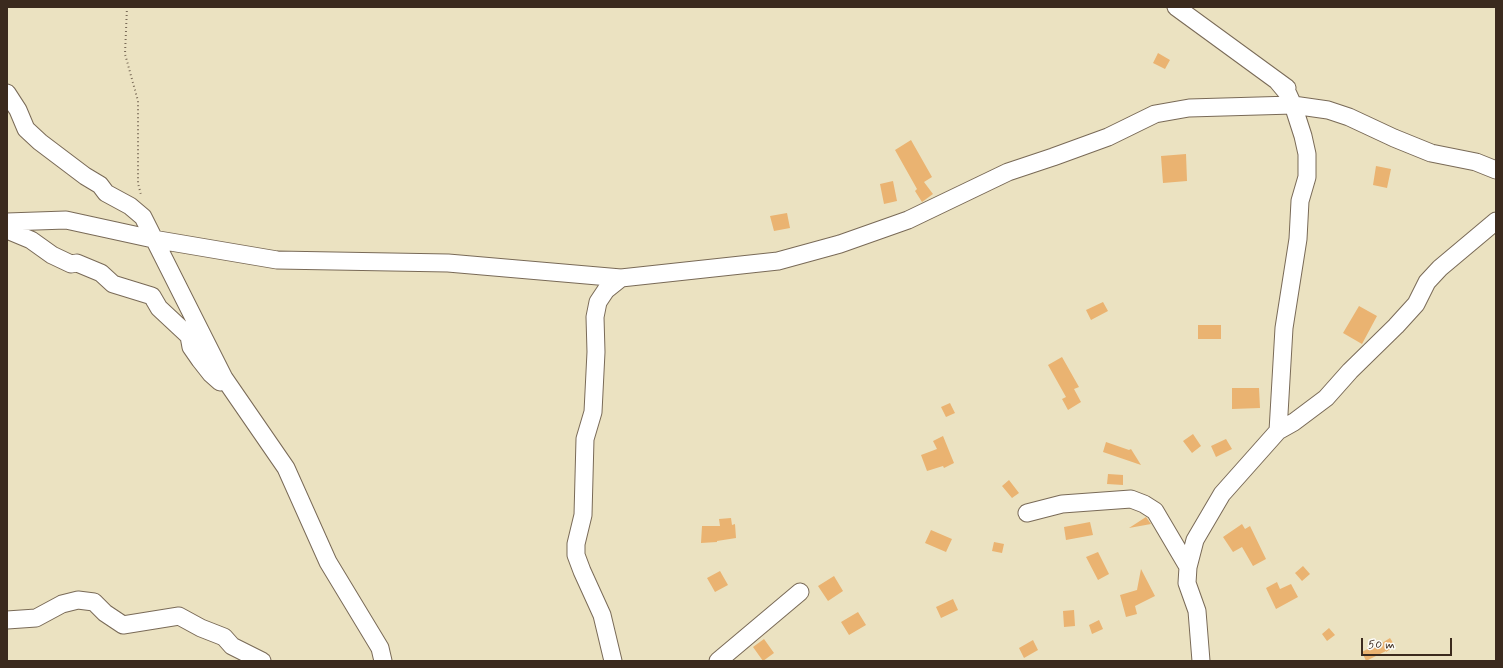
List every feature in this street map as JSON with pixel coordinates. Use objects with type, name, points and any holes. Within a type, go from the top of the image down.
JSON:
[{"type":"street","points":[[1176,7],[1278,82],[1301,97],[1328,110],[1349,117],[1431,153],[1476,162],[1496,170]]},
{"type":"street","points":[[1278,82],[1288,94],[1303,136],[1306,154],[1307,177],[1300,201],[1298,239],[1284,328],[1278,431]]},
{"type":"street","points":[[7,93],[18,110],[26,129],[40,142],[85,176],[100,184],[106,193],[130,206],[143,217],[224,378],[286,468],[328,562],[380,648],[383,661]]},
{"type":"street","points":[[7,222],[66,220],[153,238],[277,260],[448,263],[621,278],[778,261],[840,244],[908,220],[1008,172],[1108,137],[1155,114],[1190,108],[1293,105],[1328,110]]},
{"type":"street","points":[[1201,661],[1197,611],[1187,583],[1188,567],[1195,540],[1222,494],[1278,431],[1294,422],[1326,398],[1350,371],[1396,326],[1416,304],[1427,282],[1440,268],[1496,221]]},
{"type":"street","points":[[7,230],[31,240],[52,255],[71,264],[77,263],[101,273],[114,284],[152,296],[159,308],[188,336],[191,347],[211,374],[222,383],[230,386]]},
{"type":"street","points":[[587,275],[603,294]]},
{"type":"street","points":[[613,661],[602,615],[582,572],[576,555],[576,544],[583,516],[585,439],[592,412],[596,352],[595,317],[598,302],[603,294],[621,278]]},
{"type":"street","points":[[1027,513],[1062,504],[1131,499],[1144,504],[1155,511],[1188,567]]},
{"type":"street","points":[[718,661],[800,592]]},
{"type":"street","points":[[7,620],[36,618],[62,604],[78,600],[94,602],[105,613],[123,625],[180,616],[201,628],[224,637],[232,646],[262,661]]},
{"type":"path","points":[[127,7],[125,54],[138,101],[138,183],[139,191],[144,203],[145,210],[143,217]]},
{"type":"building","points":[[1158,53],[1170,60],[1165,69],[1153,63]]},
{"type":"building","points":[[911,140],[932,177],[924,182],[933,194],[922,202],[915,191],[917,189],[895,150]]},
{"type":"building","points":[[1186,154],[1187,181],[1163,183],[1161,156]]},
{"type":"building","points":[[1376,166],[1391,169],[1387,188],[1373,185]]},
{"type":"building","points":[[893,181],[897,201],[884,204],[880,184]]},
{"type":"building","points":[[787,213],[790,228],[774,231],[770,216]]},
{"type":"building","points":[[1103,302],[1108,311],[1091,320],[1086,310]]},
{"type":"building","points":[[1359,306],[1377,316],[1362,344],[1343,333]]},
{"type":"building","points":[[1198,325],[1221,325],[1221,339],[1198,339]]},
{"type":"building","points":[[1062,357],[1079,387],[1074,389],[1081,402],[1068,410],[1062,399],[1066,397],[1048,365]]},
{"type":"building","points":[[1232,388],[1259,388],[1260,408],[1232,409]]},
{"type":"building","points":[[950,403],[955,413],[946,417],[941,407]]},
{"type":"building","points":[[1193,434],[1201,446],[1192,453],[1183,441]]},
{"type":"building","points":[[943,436],[954,463],[944,468],[943,466],[927,471],[921,455],[937,449],[933,441]]},
{"type":"building","points":[[1226,439],[1232,449],[1216,457],[1211,446]]},
{"type":"building","points":[[1106,442],[1129,450],[1131,449],[1141,465],[1103,452]]},
{"type":"building","points":[[1108,474],[1123,475],[1123,485],[1107,484]]},
{"type":"building","points":[[1009,480],[1019,493],[1012,498],[1002,486]]},
{"type":"building","points":[[1146,517],[1151,524],[1129,528]]},
{"type":"building","points":[[731,518],[732,525],[735,524],[736,538],[717,542],[701,543],[702,526],[720,526],[719,519]]},
{"type":"building","points":[[1090,522],[1093,535],[1066,540],[1064,527]]},
{"type":"building","points":[[1242,524],[1245,529],[1250,526],[1266,559],[1253,566],[1242,547],[1233,552],[1223,537]]},
{"type":"building","points":[[931,530],[952,539],[946,552],[925,543]]},
{"type":"building","points":[[994,542],[1004,544],[1002,553],[992,551]]},
{"type":"building","points":[[1098,552],[1109,574],[1098,580],[1086,557]]},
{"type":"building","points":[[1303,566],[1310,574],[1302,581],[1295,573]]},
{"type":"building","points":[[1141,569],[1155,596],[1135,606],[1137,614],[1126,617],[1120,595],[1137,590]]},
{"type":"building","points":[[720,571],[728,585],[715,592],[707,578]]},
{"type":"building","points":[[834,576],[843,591],[828,601],[818,586]]},
{"type":"building","points":[[1277,582],[1280,589],[1291,584],[1298,597],[1276,609],[1266,588]]},
{"type":"building","points":[[953,599],[958,610],[941,618],[936,607]]},
{"type":"building","points":[[1074,610],[1075,626],[1064,627],[1063,611]]},
{"type":"building","points":[[858,612],[866,625],[849,635],[841,622]]},
{"type":"building","points":[[1099,620],[1103,629],[1092,634],[1089,625]]},
{"type":"building","points":[[1329,628],[1335,635],[1327,641],[1322,634]]},
{"type":"building","points":[[1390,638],[1395,646],[1366,661],[1362,652],[1373,646],[1374,648]]},
{"type":"building","points":[[764,639],[774,653],[763,661],[753,647]]},
{"type":"building","points":[[1033,640],[1038,650],[1024,658],[1019,648]]}]
